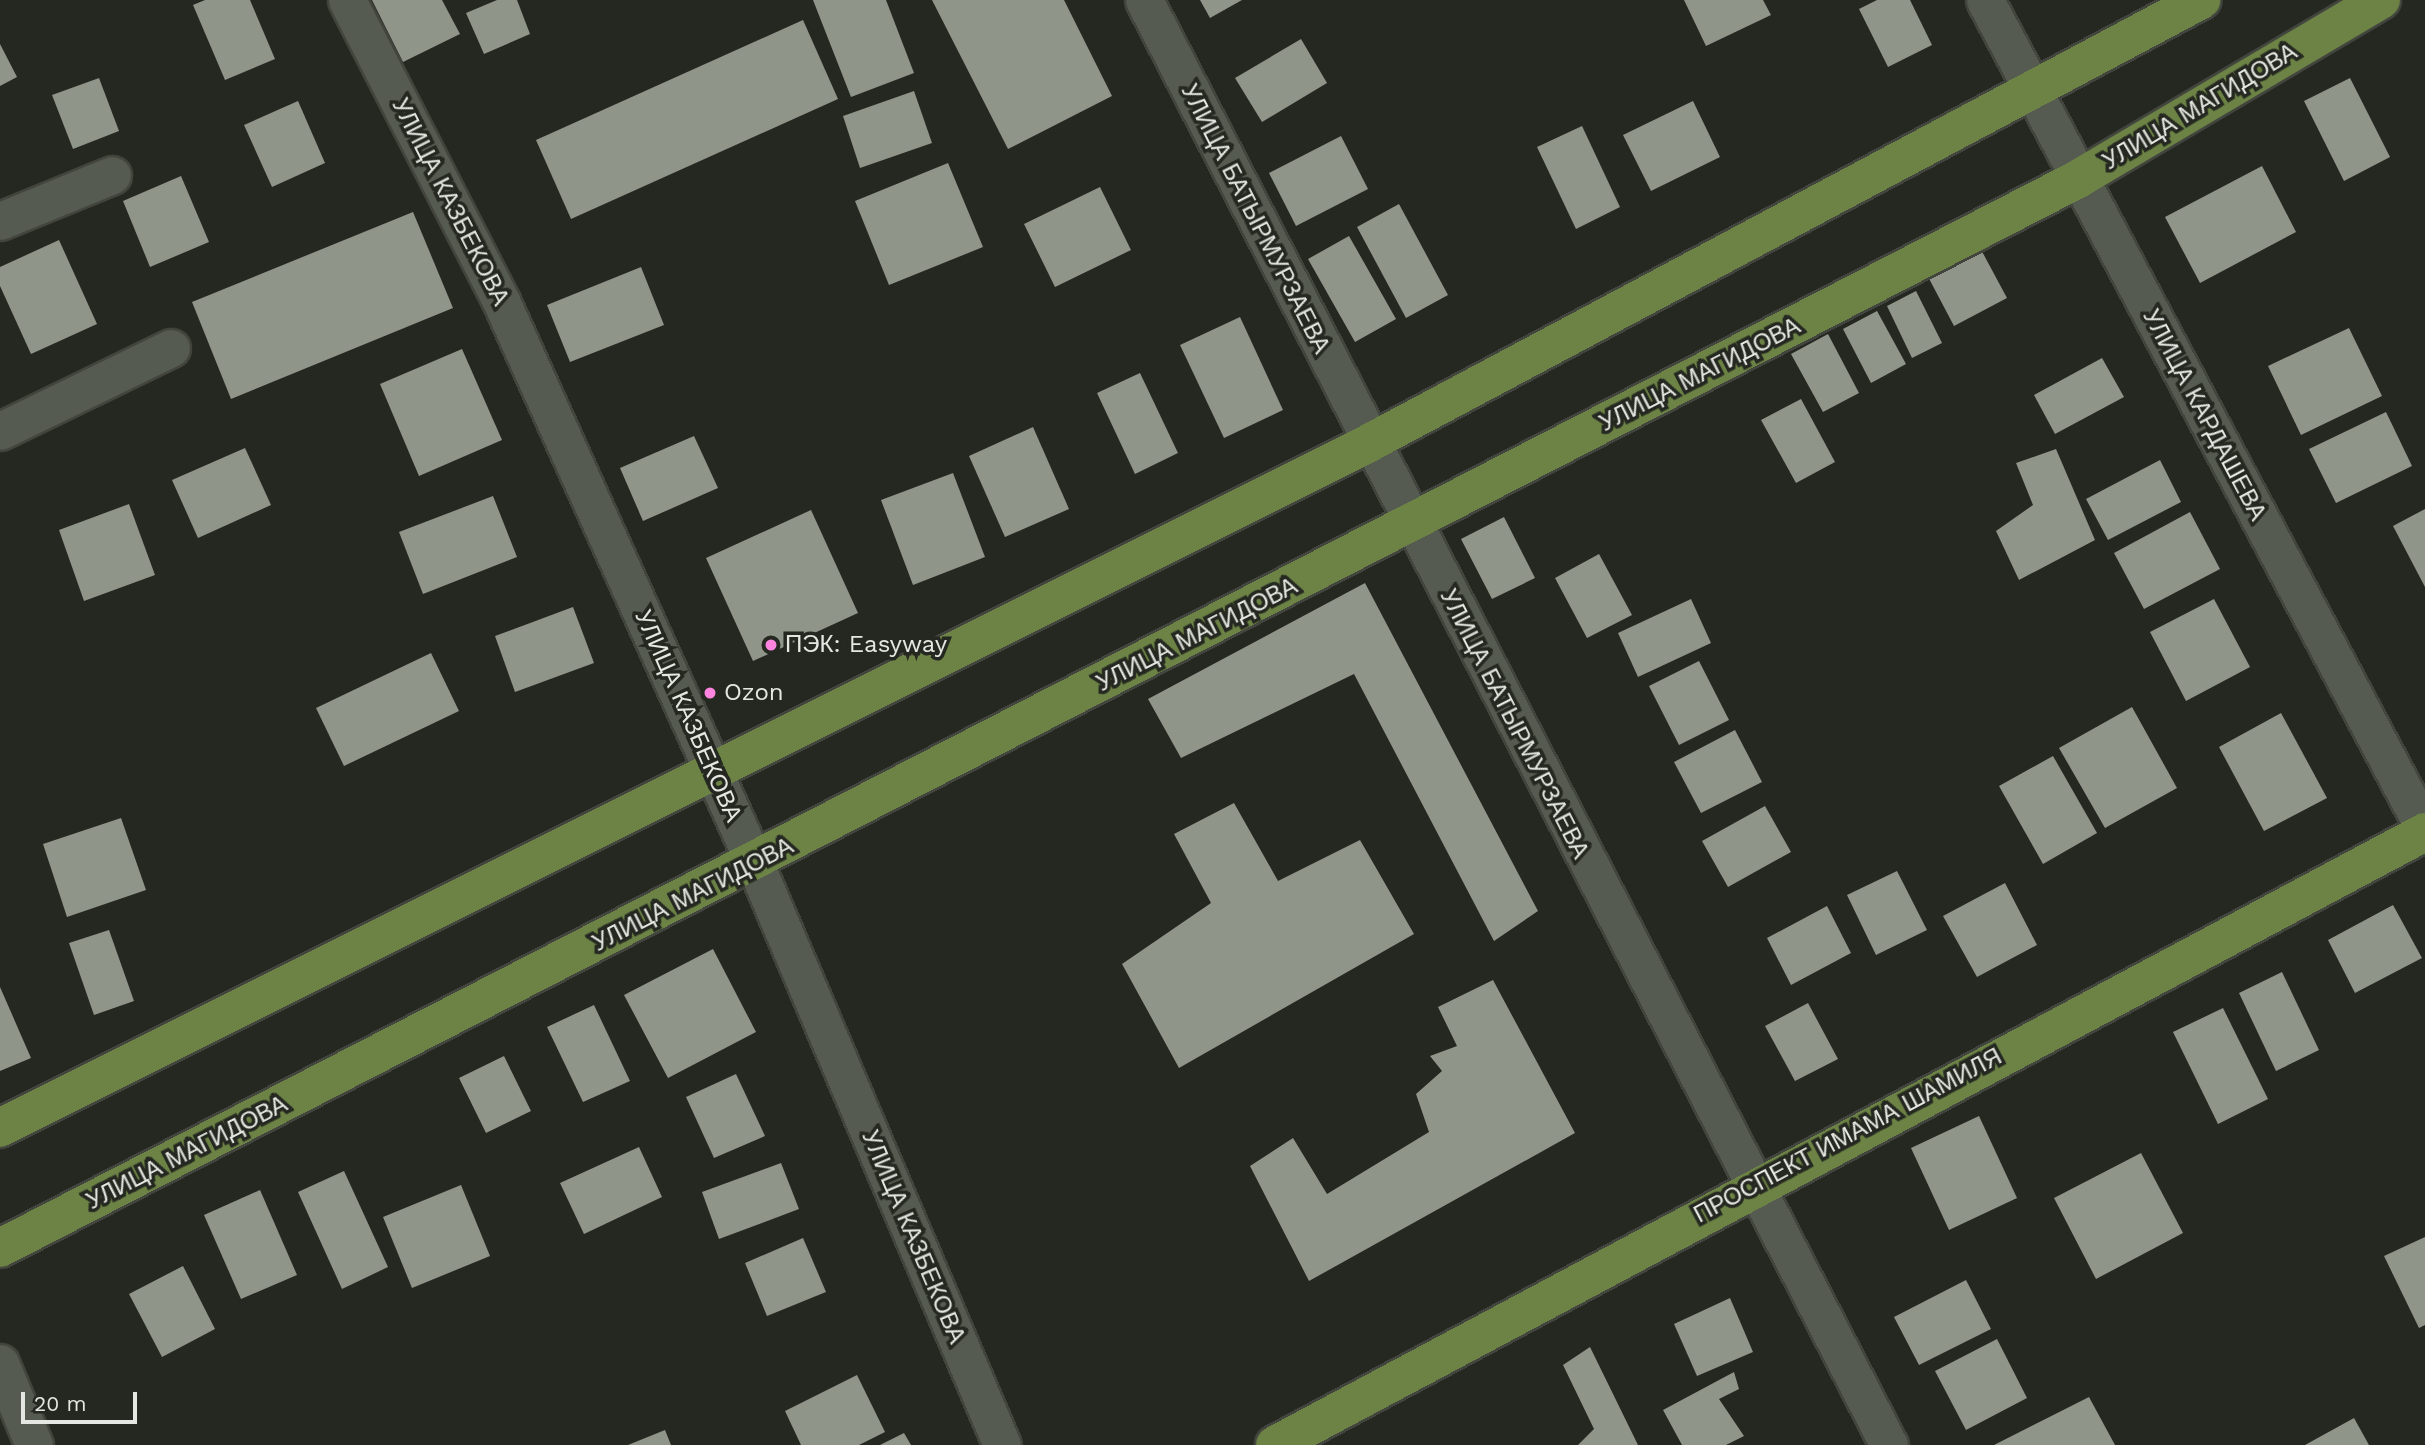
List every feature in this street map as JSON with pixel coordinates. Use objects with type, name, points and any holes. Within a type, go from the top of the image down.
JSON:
[{"type":"main road","points":[[0,1128],[1369,443],[2201,0]]},
{"type":"main road","name":"УЛИЦА МАГИДОВА","points":[[0,1248],[755,864],[2078,179],[2381,0]]},
{"type":"main road","name":"ПРОСПЕКТ ИМАМА ШАМИЛЯ","points":[[1275,1445],[1752,1185],[2425,831]]},
{"type":"street","name":"УЛИЦА КАЗБЕКОВА","points":[[348,0],[501,301],[755,864],[1002,1445]]},
{"type":"street","name":"УЛИЦА БАТЫРМУРЗАЕВА","points":[[1144,0],[1369,443],[1889,1445]]},
{"type":"street","name":"УЛИЦА КАРДАШЕВА","points":[[1985,0],[2425,831]]},
{"type":"street","points":[[0,220],[112,175]]},
{"type":"street","points":[[0,432],[171,348]]},
{"type":"street","points":[[0,1363],[34,1445]]},
{"type":"building","points":[[205,0],[250,0],[275,59],[225,80],[193,5]]},
{"type":"building","points":[[372,0],[442,0],[460,34],[403,62]]},
{"type":"building","points":[[497,0],[517,0],[530,34],[484,54],[466,13]]},
{"type":"building","points":[[813,0],[886,0],[914,73],[851,97]]},
{"type":"building","points":[[932,0],[1064,0],[1112,96],[1008,149]]},
{"type":"building","points":[[1200,0],[1242,0],[1210,18]]},
{"type":"building","points":[[1684,0],[1763,0],[1771,15],[1706,46]]},
{"type":"building","points":[[1877,0],[1910,0],[1932,45],[1888,67],[1859,9]]},
{"type":"building","points":[[803,20],[838,99],[571,219],[536,140]]},
{"type":"building","points":[[1301,39],[1327,83],[1262,122],[1235,78]]},
{"type":"building","points":[[0,44],[17,77],[0,86]]},
{"type":"building","points":[[99,78],[119,131],[73,149],[52,95]]},
{"type":"building","points":[[2350,78],[2390,157],[2344,181],[2304,101]]},
{"type":"building","points":[[914,91],[932,143],[860,168],[843,116]]},
{"type":"building","points":[[298,101],[325,163],[272,187],[244,125]]},
{"type":"building","points":[[1693,101],[1720,157],[1651,191],[1623,135]]},
{"type":"building","points":[[1582,126],[1620,207],[1576,229],[1537,147]]},
{"type":"building","points":[[1341,136],[1368,189],[1296,226],[1269,173]]},
{"type":"building","points":[[948,163],[983,247],[889,285],[855,201]]},
{"type":"building","points":[[2262,166],[2296,232],[2200,283],[2165,217]]},
{"type":"building","points":[[181,176],[209,242],[150,267],[123,201]]},
{"type":"building","points":[[1100,187],[1131,250],[1055,287],[1024,224]]},
{"type":"building","points":[[1399,204],[1448,295],[1406,318],[1357,227]]},
{"type":"building","points":[[413,212],[453,308],[231,399],[192,302]]},
{"type":"building","points":[[1349,236],[1396,319],[1355,342],[1308,259]]},
{"type":"building","points":[[59,240],[97,324],[31,354],[0,286],[0,267]]},
{"type":"building","points":[[1978,244],[2007,298],[1954,326],[1925,271]]},
{"type":"building","points":[[641,267],[664,325],[570,362],[547,305]]},
{"type":"building","points":[[1916,291],[1942,343],[1912,358],[1887,306]]},
{"type":"building","points":[[1877,311],[1906,364],[1871,383],[1843,329]]},
{"type":"building","points":[[1240,317],[1283,410],[1224,438],[1180,345]]},
{"type":"building","points":[[2349,328],[2382,396],[2301,435],[2268,366]]},
{"type":"building","points":[[1828,334],[1859,393],[1823,412],[1791,354]]},
{"type":"building","points":[[462,349],[502,440],[419,476],[380,384]]},
{"type":"building","points":[[2102,358],[2124,397],[2055,434],[2034,395]]},
{"type":"building","points":[[1140,373],[1178,453],[1135,474],[1097,393]]},
{"type":"building","points":[[1801,399],[1835,462],[1796,483],[1761,420]]},
{"type":"building","points":[[2386,412],[2412,466],[2336,503],[2309,449]]},
{"type":"building","points":[[1033,427],[1069,509],[1005,537],[969,456]]},
{"type":"building","points":[[694,436],[718,488],[643,521],[620,468]]},
{"type":"building","points":[[245,448],[271,505],[198,538],[172,480]]},
{"type":"building","points":[[2056,449],[2095,540],[2019,580],[1996,531],[2033,505],[2016,463]]},
{"type":"building","points":[[2160,460],[2181,502],[2108,540],[2086,499]]},
{"type":"building","points":[[953,473],[985,557],[913,585],[881,500]]},
{"type":"building","points":[[493,496],[517,557],[423,594],[399,532]]},
{"type":"building","points":[[129,504],[155,575],[84,601],[59,530]]},
{"type":"building","points":[[2425,509],[2425,587],[2393,526]]},
{"type":"building","points":[[811,510],[858,613],[753,661],[706,558]]},
{"type":"building","points":[[2190,512],[2220,569],[2144,609],[2114,553]]},
{"type":"building","points":[[1504,517],[1535,578],[1492,599],[1461,539]]},
{"type":"building","points":[[1599,554],[1632,615],[1587,638],[1555,578]]},
{"type":"building","points":[[1365,583],[1538,911],[1494,941],[1354,674],[1181,758],[1148,699]]},
{"type":"building","points":[[1691,599],[1711,643],[1638,677],[1618,633]]},
{"type":"building","points":[[2214,599],[2250,667],[2186,701],[2150,632]]},
{"type":"building","points":[[573,607],[594,663],[515,692],[495,636]]},
{"type":"building","points":[[431,653],[459,711],[344,766],[316,708]]},
{"type":"building","points":[[1699,661],[1729,720],[1679,745],[1649,686]]},
{"type":"building","points":[[2132,707],[2177,788],[2105,828],[2059,748]]},
{"type":"building","points":[[2281,713],[2327,798],[2264,831],[2219,747]]},
{"type":"building","points":[[1735,730],[1762,782],[1701,813],[1674,762]]},
{"type":"building","points":[[2053,756],[2097,833],[2043,864],[1999,786]]},
{"type":"building","points":[[1234,803],[1278,881],[1360,840],[1414,934],[1179,1068],[1122,964],[1211,903],[1174,834]]},
{"type":"building","points":[[1765,806],[1791,852],[1728,887],[1702,841]]},
{"type":"building","points":[[121,818],[146,890],[67,917],[43,844]]},
{"type":"building","points":[[1897,871],[1927,930],[1876,955],[1847,895]]},
{"type":"building","points":[[2005,883],[2037,945],[1977,977],[1943,916]]},
{"type":"building","points":[[2393,905],[2422,958],[2355,993],[2328,940]]},
{"type":"building","points":[[1827,906],[1851,953],[1791,985],[1767,938]]},
{"type":"building","points":[[109,930],[134,1001],[94,1015],[69,943]]},
{"type":"building","points":[[713,949],[756,1032],[668,1078],[624,995]]},
{"type":"building","points":[[2282,972],[2319,1050],[2276,1071],[2239,993]]},
{"type":"building","points":[[1493,980],[1575,1133],[1309,1281],[1250,1166],[1293,1138],[1327,1194],[1429,1132],[1416,1094],[1442,1071],[1430,1056],[1457,1046],[1438,1007]]},
{"type":"building","points":[[0,987],[31,1058],[0,1071]]},
{"type":"building","points":[[1808,1003],[1838,1059],[1795,1081],[1765,1026]]},
{"type":"building","points":[[594,1005],[630,1081],[583,1102],[547,1027]]},
{"type":"building","points":[[2223,1008],[2268,1099],[2218,1124],[2173,1032]]},
{"type":"building","points":[[504,1056],[531,1111],[486,1133],[459,1078]]},
{"type":"building","points":[[736,1074],[765,1136],[714,1158],[686,1097]]},
{"type":"building","points":[[1979,1116],[2017,1198],[1949,1230],[1911,1148]]},
{"type":"building","points":[[639,1147],[662,1197],[584,1234],[560,1183]]},
{"type":"building","points":[[2141,1153],[2183,1233],[2096,1279],[2054,1198]]},
{"type":"building","points":[[781,1163],[799,1209],[719,1239],[702,1192]]},
{"type":"building","points":[[344,1171],[388,1267],[342,1289],[298,1192]]},
{"type":"building","points":[[461,1185],[490,1256],[412,1288],[383,1217]]},
{"type":"building","points":[[260,1190],[297,1275],[241,1299],[204,1215]]},
{"type":"building","points":[[2425,1237],[2425,1325],[2419,1328],[2384,1256]]},
{"type":"building","points":[[803,1238],[826,1292],[767,1316],[745,1263]]},
{"type":"building","points":[[183,1266],[215,1329],[162,1357],[129,1294]]},
{"type":"building","points":[[1966,1280],[1991,1329],[1919,1365],[1894,1317]]},
{"type":"building","points":[[1730,1298],[1753,1352],[1697,1376],[1674,1324]]},
{"type":"building","points":[[1997,1339],[2027,1398],[1966,1430],[1935,1371]]},
{"type":"building","points":[[1590,1347],[1638,1445],[1578,1445],[1594,1429],[1563,1365]]},
{"type":"building","points":[[1734,1372],[1739,1389],[1719,1399],[1744,1436],[1726,1445],[1682,1445],[1663,1410]]},
{"type":"building","points":[[857,1375],[885,1432],[859,1445],[801,1445],[785,1411]]},
{"type":"building","points":[[2089,1397],[2115,1445],[1994,1445]]},
{"type":"building","points":[[2354,1418],[2369,1445],[2305,1445]]},
{"type":"building","points":[[665,1430],[671,1445],[628,1445]]},
{"type":"building","points":[[904,1433],[911,1445],[880,1445]]},
{"type":"place","name":"ПЭК: Easyway","points":[[771,645]]},
{"type":"place","name":"Ozon","points":[[710,693]]}]
